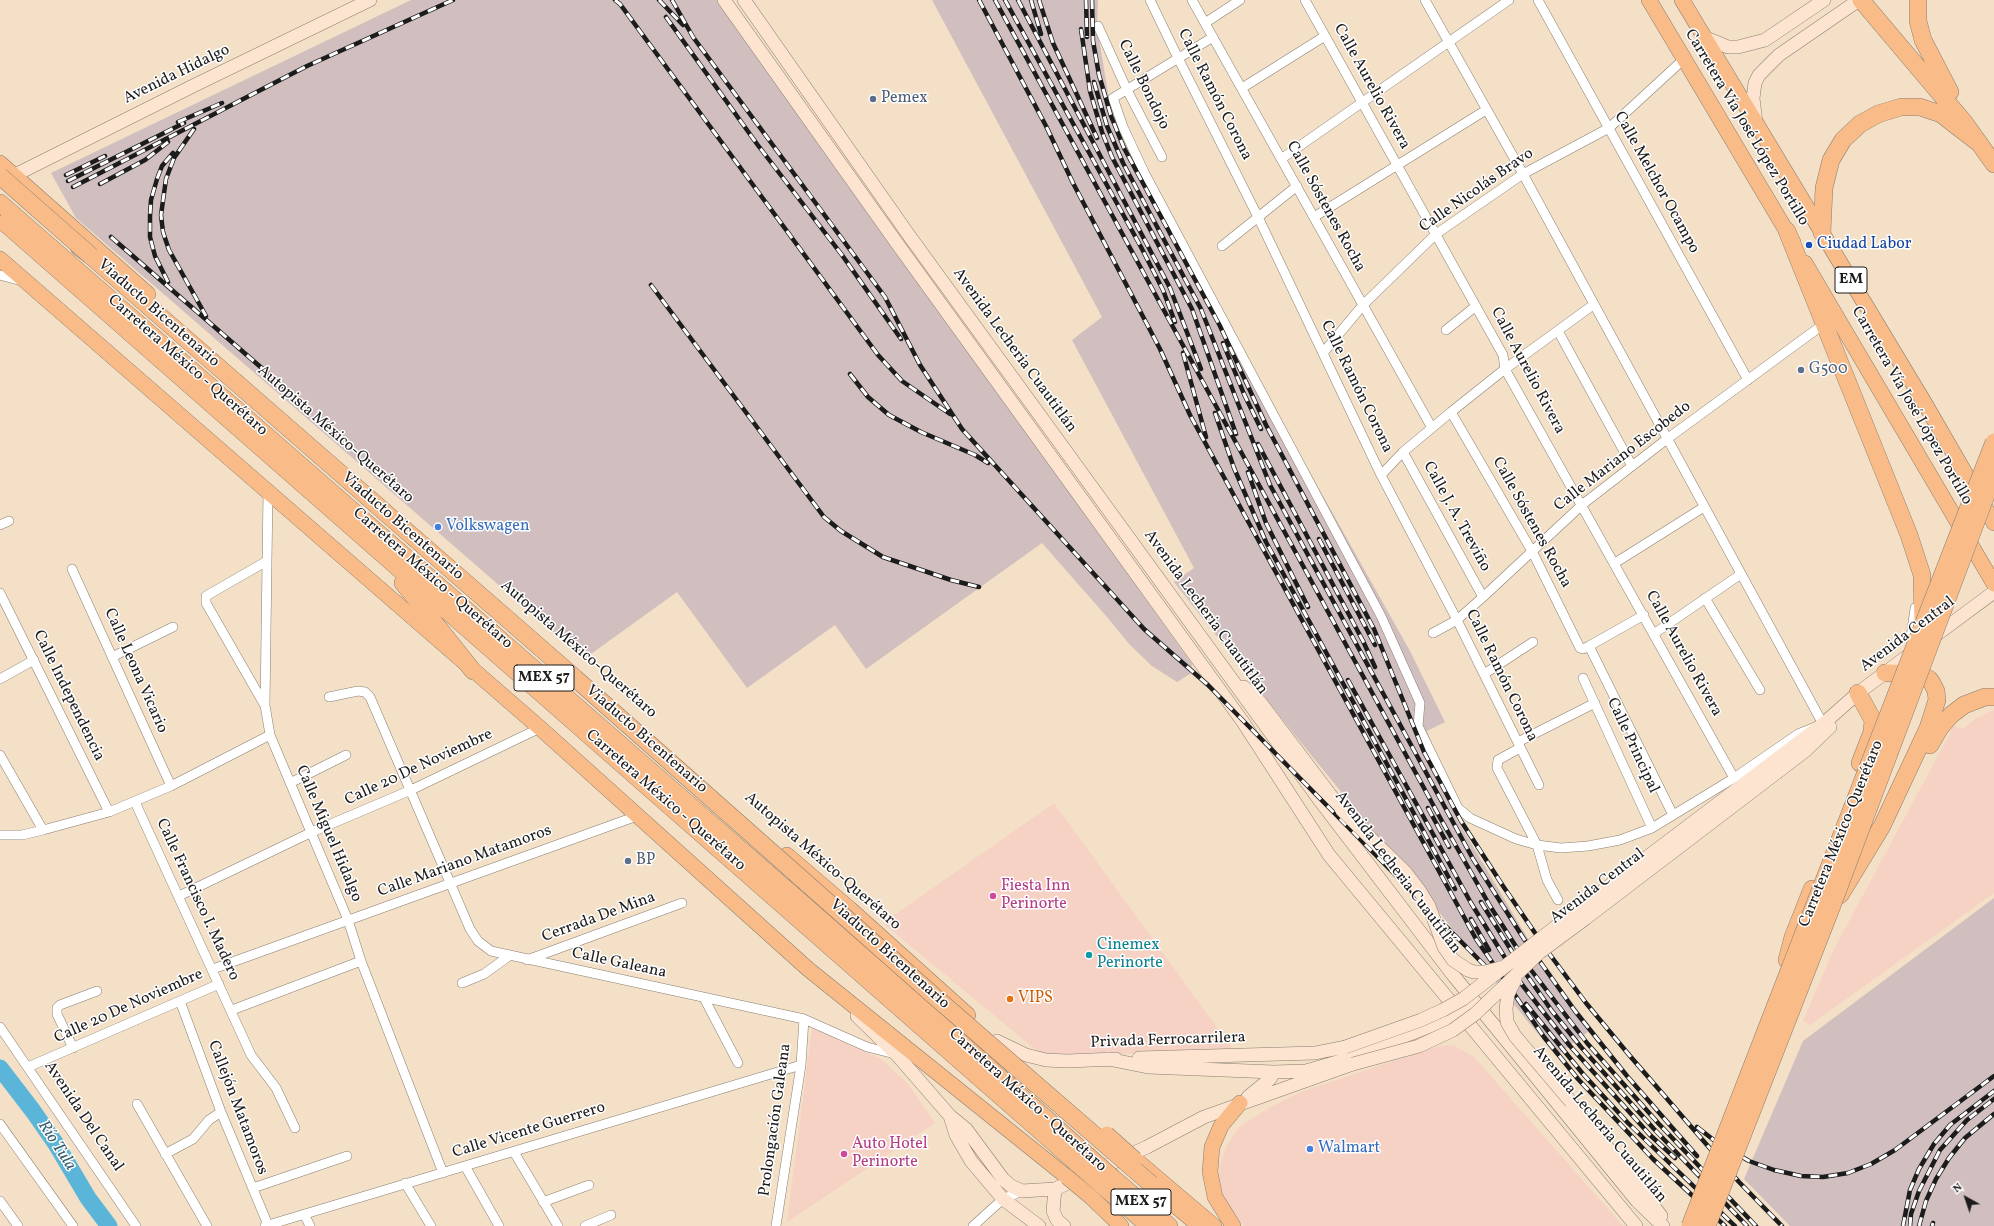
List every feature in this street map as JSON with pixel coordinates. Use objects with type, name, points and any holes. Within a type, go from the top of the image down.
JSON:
[{"type":"highway","points":[[1860,0],[1964,122],[1987,146]]},
{"type":"highway","points":[[1875,0],[1950,92],[1987,146],[1994,164]]},
{"type":"highway","points":[[1918,0],[1918,21],[1923,40],[1950,92]]},
{"type":"highway","points":[[1822,233],[1824,188],[1831,160],[1844,140],[1860,124],[1878,114],[1901,107],[1920,107],[1941,114],[1987,146]]},
{"type":"highway","name":"Viaducto Bicentenario","points":[[7,176],[91,256],[613,708],[940,1001],[1201,1226]]},
{"type":"highway","points":[[0,189],[91,256]]},
{"type":"highway","name":"Carretera México - Querétaro","points":[[0,203],[913,1000],[1083,1160],[1103,1187],[1149,1226]]},
{"type":"highway","name":"Carretera México - Querétaro","points":[[0,218],[374,547],[1083,1160]]},
{"type":"highway","points":[[1787,231],[1909,535],[1922,575],[1922,630]]},
{"type":"highway","name":"Carretera México-Querétaro","points":[[1690,1226],[1994,442]]},
{"type":"highway","name":"Carretera México-Querétaro","points":[[1707,1226],[1830,910],[1994,474]]},
{"type":"highway","points":[[374,547],[473,670]]},
{"type":"highway","points":[[457,602],[613,708]]},
{"type":"highway","points":[[1882,826],[1928,728],[1937,700],[1936,691],[1932,683],[1929,679],[1920,674],[1885,673]]},
{"type":"highway","points":[[1781,989],[1793,937],[1872,732],[1873,720],[1858,694]]},
{"type":"highway","points":[[1830,910],[1873,842],[1940,728],[1964,705],[1974,701],[1994,697]]},
{"type":"highway","points":[[774,844],[913,1000]]},
{"type":"highway","name":"Carretera México - Querétaro","points":[[1103,1187],[1169,1226]]},
{"type":"main road","name":"Avenida Hidalgo","points":[[0,183],[7,176],[370,0]]},
{"type":"main road","name":"Avenida Lecheria Cuautitlán","points":[[724,0],[896,242],[1243,722],[1329,855],[1636,1226]]},
{"type":"main road","name":"Avenida Lecheria Cuautitlán","points":[[744,0],[908,234],[1318,798],[1476,1003],[1637,1201],[1663,1226]]},
{"type":"main road","name":"Carretera Vía José López Portillo","points":[[1649,0],[1898,418],[1994,584]]},
{"type":"main road","name":"Carretera Vía José López Portillo","points":[[1682,0],[1993,518]]},
{"type":"main road","points":[[1706,38],[1728,47],[1738,47],[1765,40],[1824,0]]},
{"type":"main road","points":[[1756,123],[1754,98],[1755,84],[1759,75],[1779,55],[1860,0]]},
{"type":"main road","points":[[1765,40],[1779,55]]},
{"type":"main road","name":"Autopista México-Querétaro","points":[[0,163],[7,176],[613,708],[850,908],[997,1041],[1214,1226]]},
{"type":"main road","points":[[896,242],[908,234]]},
{"type":"main road","points":[[0,259],[540,728],[808,969],[897,1055],[950,1116],[966,1129],[1003,1179],[1011,1186],[1022,1191],[1055,1190],[1147,1147],[1204,1117],[1240,1103]]},
{"type":"main road","name":"Avenida Central","points":[[1240,1103],[1352,1064],[1418,1046],[1453,1030],[1475,1014],[1583,912],[1823,724],[1858,694],[1994,592]]},
{"type":"main road","points":[[1228,673],[1260,702],[1342,809],[1406,874],[1419,890],[1429,906],[1444,947],[1453,960],[1468,970],[1474,972],[1485,972],[1505,966]]},
{"type":"main road","name":"Avenida Central","points":[[1345,1047],[1443,1010],[1463,999],[1505,966],[1583,912],[1805,751],[1828,730],[1844,706]]},
{"type":"main road","points":[[1523,968],[1508,994],[1507,1022],[1515,1036],[1644,1193],[1668,1226]]},
{"type":"main road","points":[[808,969],[1067,1177],[1103,1187],[1121,1226]]},
{"type":"main road","points":[[1108,1059],[1148,1067],[1274,1072],[1306,1070],[1344,1060],[1461,1014],[1476,1003]]},
{"type":"main road","name":"Privada Ferrocarrilera","points":[[997,1041],[1026,1055],[1046,1060],[1066,1062],[1108,1059],[1315,1053],[1345,1047]]},
{"type":"main road","points":[[1233,1226],[1215,1197],[1210,1172],[1212,1147],[1221,1126],[1240,1103],[1270,1079],[1274,1072]]},
{"type":"main road","points":[[950,1116],[956,1135],[971,1161],[1003,1199],[1039,1226]]},
{"type":"main road","points":[[1055,1190],[1053,1211],[1057,1220],[1064,1226]]},
{"type":"street","name":"Calle Ramón Corona","points":[[1150,0],[1258,217],[1382,475],[1457,620],[1539,785]]},
{"type":"street","name":"Calle Sóstenes Rocha","points":[[1192,0],[1432,428]]},
{"type":"street","name":"Calle Aurelio Rivera","points":[[1305,0],[1503,355],[1505,369],[1583,504],[1734,778]]},
{"type":"street","points":[[1213,37],[1113,98],[1123,127],[1144,172],[1381,616],[1420,703],[1418,726],[1458,808],[1470,818],[1516,839],[1537,845],[1561,848],[1588,846],[1620,840],[1652,828],[1734,778],[1798,734],[1823,724],[1668,439],[1593,305],[1523,174],[1425,0]]},
{"type":"street","points":[[1281,159],[1509,0]]},
{"type":"street","name":"Calle Melchor Ocampo","points":[[1538,0],[1748,380]]},
{"type":"street","points":[[1205,23],[1236,1]]},
{"type":"street","name":"Calle Bondojo","points":[[1098,26],[1127,90],[1162,157]]},
{"type":"street","points":[[1242,88],[1325,36]]},
{"type":"street","name":"Calle Nicolás Bravo","points":[[1323,353],[1363,305],[1436,234],[1523,174],[1609,128],[1684,59]]},
{"type":"street","points":[[1314,217],[1486,110]]},
{"type":"street","points":[[1222,246],[1297,186]]},
{"type":"street","points":[[0,275],[26,282]]},
{"type":"street","points":[[1812,296],[1817,329],[1910,558],[1914,572],[1915,618],[1908,650],[1903,659]]},
{"type":"street","points":[[1382,475],[1403,452],[1451,412],[1505,369],[1593,305]]},
{"type":"street","points":[[1446,330],[1476,306]]},
{"type":"street","name":"Calle Mariano Escobedo","points":[[1434,634],[1457,620],[1533,553],[1583,504],[1817,329]]},
{"type":"street","points":[[1558,331],[1632,466]]},
{"type":"street","name":"Calle Sóstenes Rocha","points":[[1451,412],[1533,553],[1674,815]]},
{"type":"street","points":[[1973,486],[1987,455],[1994,434]]},
{"type":"street","name":"Calle J. A. Treviño","points":[[1403,452],[1483,597]]},
{"type":"street","name":"Calle Miguel Hidalgo","points":[[268,491],[265,705],[270,735],[348,920],[361,961],[443,1173]]},
{"type":"street","points":[[1615,563],[1704,507]]},
{"type":"street","points":[[0,526],[9,521]]},
{"type":"street","points":[[265,705],[206,603],[206,596],[267,561]]},
{"type":"street","name":"Calle Leona Vicario","points":[[72,569],[170,786]]},
{"type":"street","points":[[1655,633],[1741,574]]},
{"type":"street","name":"Calle Independencia","points":[[0,593],[109,812]]},
{"type":"street","points":[[1706,598],[1760,690]]},
{"type":"street","points":[[1585,648],[1644,615]]},
{"type":"street","points":[[112,657],[173,627]]},
{"type":"street","points":[[1484,674],[1533,642]]},
{"type":"street","points":[[0,679],[34,660]]},
{"type":"street","name":"Calle Principal","points":[[1583,678],[1652,828]]},
{"type":"street","name":"Calle Galeana","points":[[329,697],[358,691],[365,692],[370,697],[470,929],[478,941],[491,951],[704,998],[804,1018],[866,1047],[897,1055],[914,1053]]},
{"type":"street","points":[[1558,900],[1546,880],[1537,845],[1496,768],[1496,763],[1519,745],[1595,703]]},
{"type":"street","name":"Calle 20 De Noviembre","points":[[179,896],[312,832],[411,790],[540,728]]},
{"type":"street","points":[[0,835],[22,835],[43,830],[109,812],[136,802],[270,735]]},
{"type":"street","points":[[0,755],[43,830]]},
{"type":"street","points":[[290,783],[346,755]]},
{"type":"street","name":"Calle Francisco I. Madero","points":[[136,802],[232,1010],[251,1055],[276,1088],[295,1128]]},
{"type":"street","name":"Calle Mariano Matamoros","points":[[212,969],[637,816]]},
{"type":"street","name":"Cerrada De Mina","points":[[527,960],[682,903]]},
{"type":"street","points":[[462,983],[484,974],[509,956]]},
{"type":"street","points":[[232,1010],[361,961]]},
{"type":"street","name":"Calle 20 De Noviembre","points":[[28,1067],[219,984]]},
{"type":"street","points":[[73,1048],[57,1014],[57,1008],[60,1005],[97,991]]},
{"type":"street","points":[[704,998],[738,1063]]},
{"type":"street","name":"Callejón Matamoros","points":[[180,1001],[221,1112],[253,1188],[266,1226]]},
{"type":"street","name":"Prolongación Galeana","points":[[776,1226],[801,1065],[804,1018]]},
{"type":"street","name":"Avenida Del Canal","points":[[0,1027],[136,1226]]},
{"type":"street","name":"Calle Vicente Guerrero","points":[[266,1226],[801,1065]]},
{"type":"street","points":[[137,1104],[207,1226]]},
{"type":"street","points":[[166,1154],[188,1143],[209,1120],[221,1112]]},
{"type":"street","points":[[0,1124],[73,1226]]},
{"type":"street","points":[[514,1152],[558,1226]]},
{"type":"street","points":[[253,1188],[347,1156]]},
{"type":"street","points":[[465,1166],[499,1226]]},
{"type":"street","points":[[405,1183],[431,1226]]},
{"type":"street","points":[[544,1202],[589,1185]]},
{"type":"street","points":[[973,1226],[1003,1199],[1022,1191]]},
{"type":"street","points":[[0,1201],[18,1226]]},
{"type":"street","points":[[304,1214],[310,1226]]},
{"type":"street","points":[[585,1226],[611,1215]]},
{"type":"shaded area","points":[[411,0],[717,0],[1192,664],[1190,674],[1177,682],[1152,666],[1130,645],[1042,543],[866,669],[835,625],[747,688],[677,592],[584,659],[76,218],[51,173]]},
{"type":"shaded area","points":[[932,0],[1098,0],[1097,27],[1109,99],[1139,168],[1410,651],[1445,722],[1427,731],[1444,776],[1456,818],[1540,959],[1592,1029],[1556,1056],[1294,734],[1174,582],[1194,568],[1072,340],[1102,317]]},
{"type":"shaded area","points":[[1994,710],[1994,893],[1810,1025],[1803,1021],[1833,951],[1954,726],[1963,729],[1975,719]]},
{"type":"shaded area","points":[[1054,803],[1237,1055],[1137,1053],[1100,1056],[1045,1054],[1036,1050],[883,923]]},
{"type":"shaded area","points":[[1994,898],[1994,1226],[1790,1226],[1744,1179],[1803,1041]]},
{"type":"shaded area","points":[[812,1028],[881,1059],[908,1084],[935,1123],[787,1222]]},
{"type":"shaded area","name":"Walmart","points":[[1453,1045],[1474,1057],[1623,1226],[1244,1226],[1229,1211],[1222,1200],[1219,1182],[1220,1164],[1227,1145],[1239,1127],[1269,1108],[1301,1092],[1439,1046]]},
{"type":"waterway","name":"Río Tula","points":[[0,1068],[56,1144],[88,1198],[109,1226]]},
{"type":"railway","points":[[73,187],[307,66],[453,0]]},
{"type":"railway","points":[[615,0],[620,4],[878,355],[902,381],[950,414]]},
{"type":"railway","points":[[659,0],[683,25]]},
{"type":"railway","points":[[672,0],[693,37],[885,297],[920,365],[962,429],[1144,629],[1208,685],[1496,977]]},
{"type":"railway","points":[[979,0],[1046,126],[1073,183],[1160,349],[1190,415],[1476,939],[1544,1037],[1578,1079],[1653,1159],[1725,1226]]},
{"type":"railway","points":[[995,0],[1443,823],[1490,906],[1531,970],[1587,1043],[1659,1124],[1756,1226]]},
{"type":"railway","points":[[1005,0],[1141,247],[1163,290],[1175,322]]},
{"type":"railway","points":[[1018,0],[1170,288],[1201,369]]},
{"type":"railway","points":[[1031,0],[1041,34]]},
{"type":"railway","points":[[1039,0],[1053,43],[1097,138]]},
{"type":"railway","points":[[1086,0],[1087,37]]},
{"type":"railway","points":[[1092,0],[1093,41],[1099,75],[1111,116],[1124,148],[1220,326],[1266,425],[1374,629],[1424,752],[1461,821],[1548,952],[1586,1003],[1739,1182],[1782,1226]]},
{"type":"railway","points":[[666,17],[757,144],[842,255],[901,339]]},
{"type":"railway","points":[[1081,29],[1090,91],[1102,132],[1112,157],[1192,309],[1236,434]]},
{"type":"railway","points":[[1094,82],[1107,126],[1123,163],[1201,309],[1270,485],[1473,859],[1524,939],[1575,1011],[1627,1076],[1697,1156]]},
{"type":"railway","points":[[178,122],[222,103]]},
{"type":"railway","points":[[68,181],[184,123]]},
{"type":"railway","points":[[194,129],[174,158],[166,179],[161,215],[163,232],[169,250],[206,316]]},
{"type":"railway","points":[[100,184],[145,160],[168,142]]},
{"type":"railway","points":[[168,282],[155,256],[150,237],[150,216],[151,200],[157,179],[162,166],[173,153]]},
{"type":"railway","points":[[66,175],[105,156]]},
{"type":"railway","points":[[111,237],[287,390]]},
{"type":"railway","points":[[651,285],[824,517],[841,531],[883,557],[951,580],[979,587]]},
{"type":"railway","points":[[1223,343],[1244,394],[1261,429]]},
{"type":"railway","points":[[1183,353],[1206,437]]},
{"type":"railway","points":[[850,374],[868,397],[889,415],[921,432],[975,455],[988,463]]},
{"type":"railway","points":[[1215,413],[1234,468],[1266,542],[1455,889]]},
{"type":"railway","points":[[1258,444],[1363,641],[1375,667]]},
{"type":"railway","points":[[1248,472],[1266,523],[1308,607]]},
{"type":"railway","points":[[1319,539],[1375,645]]},
{"type":"railway","points":[[1348,680],[1471,903],[1520,982],[1570,1046],[1650,1135],[1675,1158]]},
{"type":"railway","points":[[1428,808],[1449,847]]},
{"type":"railway","points":[[1481,902],[1526,974],[1552,1011],[1581,1047],[1654,1129],[1747,1226]]},
{"type":"railway","points":[[1471,919],[1489,950]]},
{"type":"railway","points":[[1526,1004],[1583,1074],[1628,1123],[1735,1226]]},
{"type":"railway","points":[[1697,1127],[1715,1141],[1749,1161],[1774,1170],[1801,1176],[1823,1177],[1848,1173],[1871,1164],[1895,1150],[1994,1076]]},
{"type":"railway","points":[[1903,1226],[1910,1190],[1919,1169],[1934,1144],[1950,1125],[1994,1091]]},
{"type":"railway","points":[[1910,1226],[1911,1214],[1919,1191],[1940,1150],[1967,1120],[1994,1099]]},
{"type":"railway","points":[[1919,1226],[1926,1201],[1936,1179],[1949,1158],[1965,1138],[1994,1114]]},
{"type":"place","name":"Pemex","points":[[873,99]]},
{"type":"place","name":"Ciudad Labor","points":[[1809,245]]},
{"type":"place","name":"G500","points":[[1801,370]]},
{"type":"place","name":"Volkswagen","points":[[438,527]]},
{"type":"place","name":"BP","points":[[628,861]]},
{"type":"place","name":"Fiesta Inn Perinorte","points":[[993,896]]},
{"type":"place","name":"Cinemex Perinorte","points":[[1089,955]]},
{"type":"place","name":"VIPS","points":[[1010,999]]},
{"type":"place","name":"Walmart","points":[[1310,1149]]},
{"type":"place","name":"Auto Hotel Perinorte","points":[[844,1154]]}]
